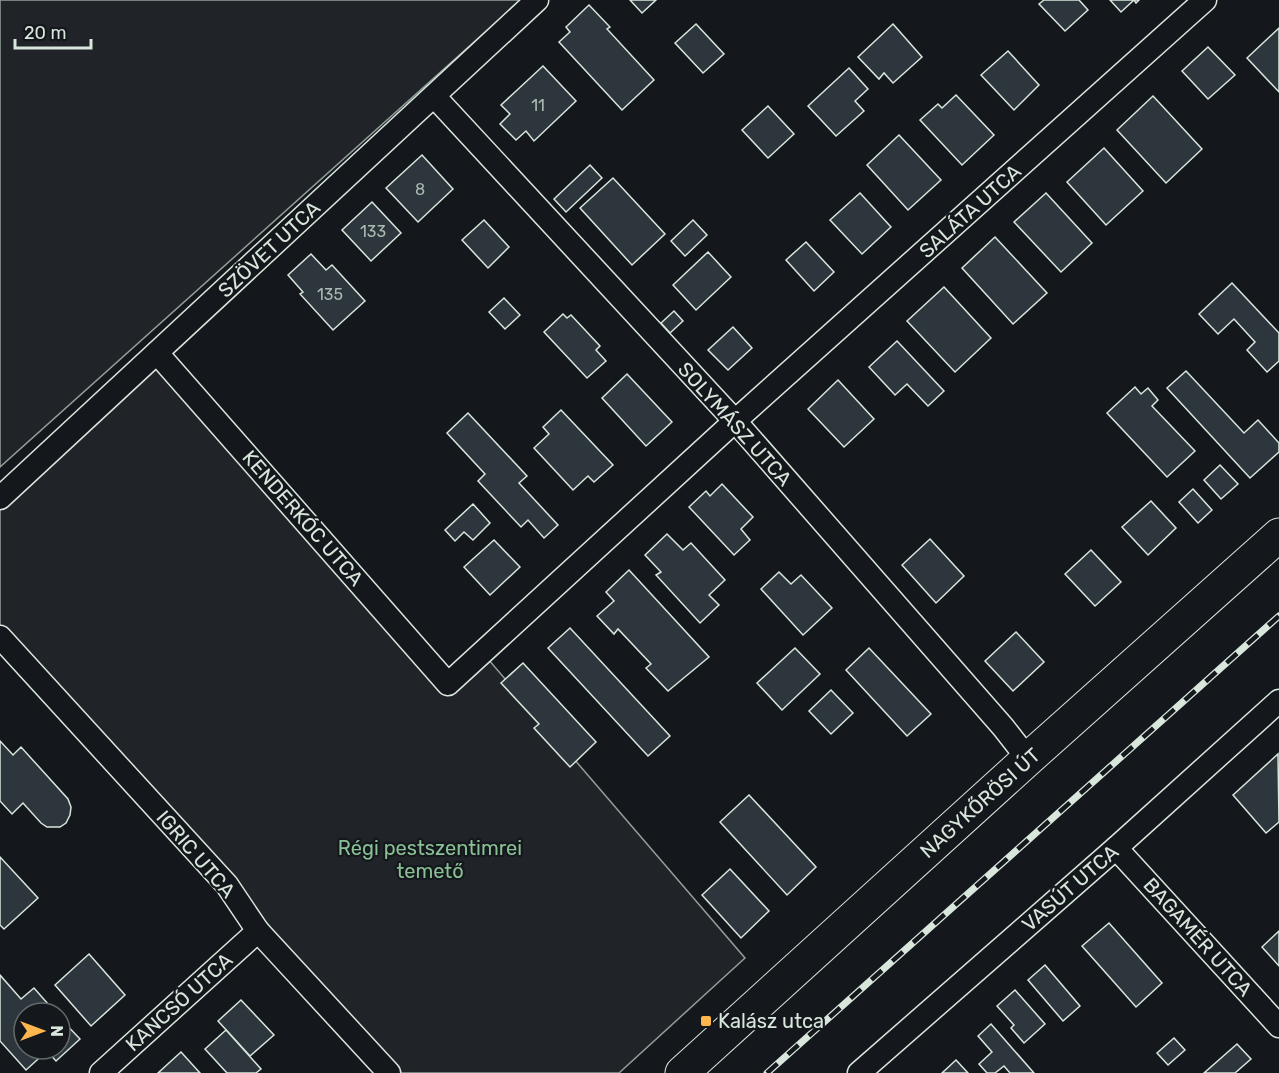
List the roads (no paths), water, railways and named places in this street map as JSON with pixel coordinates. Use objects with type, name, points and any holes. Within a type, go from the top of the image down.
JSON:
[{"type":"main road","name":"NAGYKŐRÖSI ÚT","points":[[682,1073],[1279,535]]},
{"type":"street","name":"SZÖVET UTCA","points":[[0,498],[537,0]]},
{"type":"street","name":"SALÁTA UTCA","points":[[448,684],[735,421],[1205,0]]},
{"type":"street","name":"SOLYMÁSZ UTCA","points":[[434,96],[735,421],[996,718],[1028,759]]},
{"type":"street","name":"KENDERKÓC UTCA","points":[[157,353],[448,684]]},
{"type":"street","name":"IGRIC UTCA","points":[[0,637],[227,885],[258,931],[390,1073]]},
{"type":"street","name":"VASÚT UTCA","points":[[859,1073],[1116,848],[1279,701]]},
{"type":"street","name":"BAGAMÉR UTCA","points":[[1116,848],[1279,1026]]},
{"type":"street","name":"KANCSÓ UTCA","points":[[101,1073],[258,931]]},
{"type":"railway","points":[[767,1073],[1279,616]]},
{"type":"place","name":"Kalász utca","points":[[706,1021]]},
{"type":"park label","name":"Régi pestszentimrei temető","points":[[430,860]]}]
